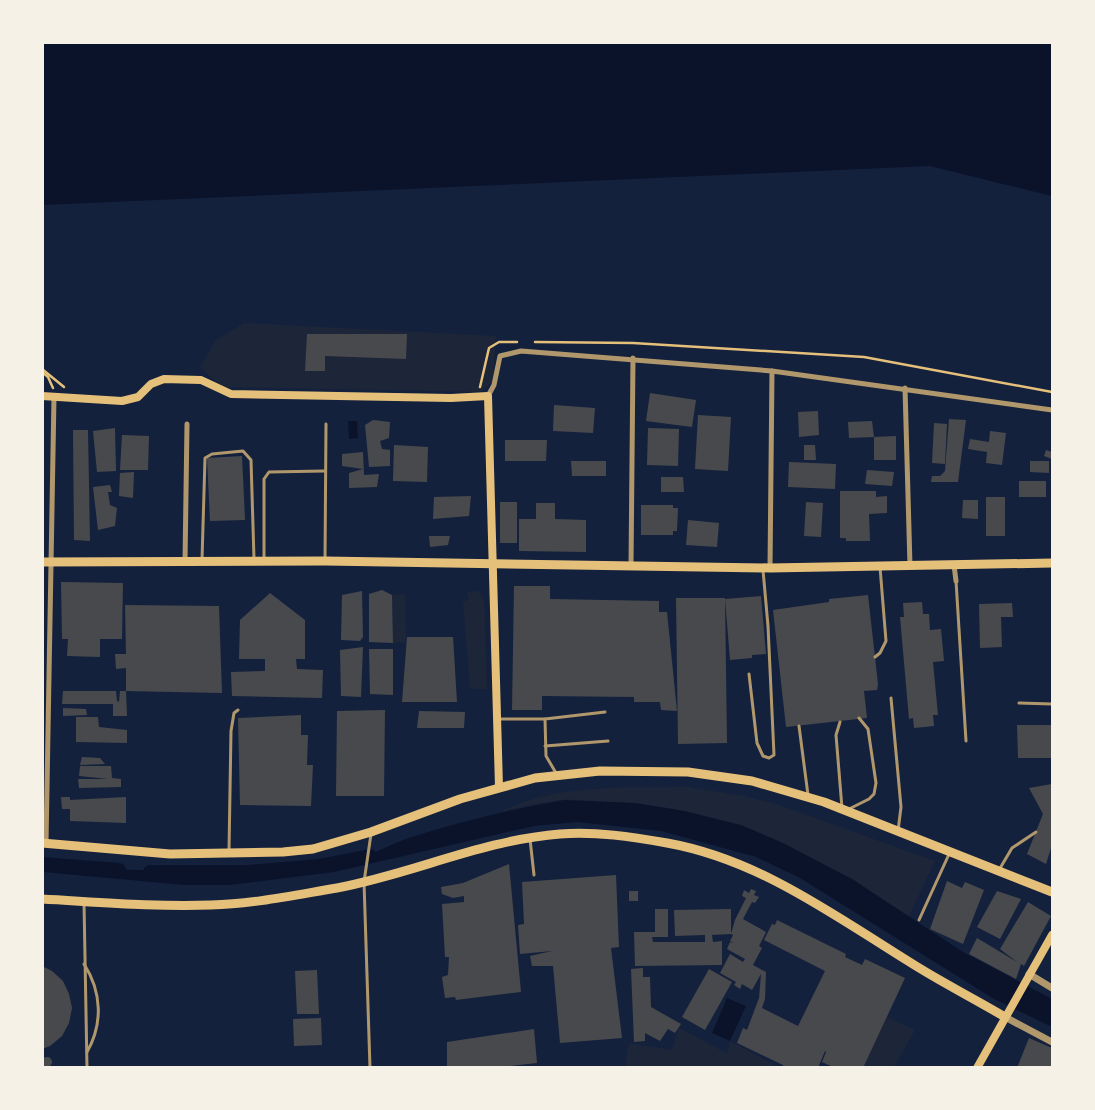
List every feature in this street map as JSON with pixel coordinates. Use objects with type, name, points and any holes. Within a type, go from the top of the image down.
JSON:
[{"type":"main road","points":[[42,396],[122,402],[138,397],[151,384],[164,379],[201,380],[231,394],[451,398],[488,396],[499,787]]},
{"type":"main road","points":[[47,562],[493,563],[766,568],[1052,563]]},
{"type":"main road","points":[[44,843],[170,854],[229,854],[313,849],[371,832],[499,787],[559,775],[620,770],[688,772],[752,781],[808,797],[1052,892]]},
{"type":"main road","points":[[42,899],[84,902],[220,904],[257,901],[364,882],[489,847],[530,838],[582,834],[650,841],[709,854],[747,867],[832,911],[907,961],[1006,1015]]},
{"type":"main road","points":[[978,1068],[1052,934]]},
{"type":"street","points":[[488,396],[496,377],[497,361],[500,356],[511,352],[551,351],[772,371],[905,388],[1052,410]]},
{"type":"street","points":[[631,566],[633,358]]},
{"type":"street","points":[[766,568],[772,371]]},
{"type":"street","points":[[905,388],[910,566]]},
{"type":"street","points":[[44,843],[47,562],[54,397]]},
{"type":"street","points":[[185,562],[187,424]]},
{"type":"street","points":[[954,565],[956,580]]},
{"type":"street","points":[[1029,974],[1052,988]]},
{"type":"street","points":[[1006,1015],[1052,1042]]},
{"type":"lane","points":[[325,562],[324,471],[326,424]]},
{"type":"lane","points":[[202,562],[205,458],[212,454],[243,451],[251,460],[254,562]]},
{"type":"lane","points":[[264,562],[264,479],[266,474],[269,472],[324,471]]},
{"type":"lane","points":[[875,657],[880,654],[886,641],[880,567]]},
{"type":"lane","points":[[749,674],[757,743],[763,756],[769,758],[774,755],[766,568]]},
{"type":"lane","points":[[956,580],[966,741]]},
{"type":"lane","points":[[892,698],[901,807],[898,832]]},
{"type":"lane","points":[[1019,703],[1052,704]]},
{"type":"lane","points":[[229,854],[231,732],[234,713],[238,710]]},
{"type":"lane","points":[[497,719],[545,719],[605,712]]},
{"type":"lane","points":[[840,722],[836,735],[844,810],[869,799],[874,794],[876,784],[868,729],[859,718]]},
{"type":"lane","points":[[545,719],[549,763],[559,775]]},
{"type":"lane","points":[[799,726],[808,797]]},
{"type":"lane","points":[[546,746],[608,741]]},
{"type":"lane","points":[[370,1068],[364,882],[371,832]]},
{"type":"lane","points":[[999,870],[1012,848],[1036,832]]},
{"type":"lane","points":[[530,838],[534,874]]},
{"type":"lane","points":[[919,920],[950,851]]},
{"type":"lane","points":[[84,902],[87,1068]]},
{"type":"lane","points":[[84,964],[96,986],[99,1018],[94,1040],[87,1052]]},
{"type":"path","points":[[476,390],[483,381],[489,348],[505,342],[633,343],[864,357],[1052,392]]},
{"type":"path","points":[[42,371],[69,390]]},
{"type":"path","points":[[42,371],[53,384],[54,397]]},
{"type":"shaded area","points":[[42,43],[1052,43],[1052,196],[930,166],[43,205]]},
{"type":"shaded area","points":[[244,323],[496,336],[493,381],[480,392],[222,387],[200,367],[216,340]]},
{"type":"shaded area","points":[[348,421],[357,421],[358,438],[349,439]]},
{"type":"shaded area","points":[[479,591],[484,600],[487,689],[470,689],[463,602],[469,599],[467,592]]},
{"type":"shaded area","points":[[405,594],[406,642],[393,643],[392,595]]},
{"type":"shaded area","points":[[689,787],[744,796],[776,804],[935,861],[908,918],[838,873],[803,854],[767,837],[730,823],[651,805],[574,800],[547,802],[500,812],[545,796],[569,792],[617,788]]},
{"type":"shaded area","points":[[564,800],[635,803],[684,811],[741,825],[783,843],[852,879],[963,952],[1052,999],[1052,1027],[994,999],[800,878],[756,857],[661,831],[577,822],[534,826],[334,872],[229,885],[184,885],[43,872],[42,864],[198,872],[276,870],[315,866],[360,858],[406,839],[465,822]]},
{"type":"shaded area","points":[[727,998],[746,1006],[730,1041],[712,1033]]},
{"type":"shaded area","points":[[887,1017],[915,1030],[894,1067],[863,1068]]},
{"type":"shaded area","points":[[679,1028],[727,1053],[730,1041],[779,1067],[625,1067],[629,1043],[672,1050]]},
{"type":"building","points":[[307,334],[407,334],[406,359],[325,356],[325,371],[305,371]]},
{"type":"building","points":[[650,393],[696,400],[692,427],[646,421]]},
{"type":"building","points":[[554,405],[595,408],[593,433],[553,431]]},
{"type":"building","points":[[818,411],[819,435],[799,437],[798,412]]},
{"type":"building","points":[[698,415],[731,417],[728,471],[695,469]]},
{"type":"building","points":[[949,419],[966,420],[958,482],[931,482],[932,476],[940,476],[945,471]]},
{"type":"building","points":[[373,420],[390,422],[389,438],[380,441],[382,449],[390,450],[390,466],[369,467],[365,425]]},
{"type":"building","points":[[872,421],[874,437],[849,438],[848,422]]},
{"type":"building","points":[[934,423],[947,424],[945,464],[932,463]]},
{"type":"building","points":[[115,428],[116,471],[97,472],[93,431]]},
{"type":"building","points":[[648,428],[679,429],[678,466],[647,465]]},
{"type":"building","points":[[73,430],[88,430],[90,541],[74,540]]},
{"type":"building","points":[[990,431],[1006,433],[1002,465],[986,463],[987,452],[968,449],[970,439],[989,442]]},
{"type":"building","points":[[122,435],[149,436],[148,470],[120,470]]},
{"type":"building","points":[[896,436],[896,460],[874,460],[874,437]]},
{"type":"building","points":[[505,440],[547,440],[546,461],[505,461]]},
{"type":"building","points":[[394,445],[428,447],[427,482],[393,481]]},
{"type":"building","points":[[804,445],[815,445],[816,460],[804,460]]},
{"type":"building","points":[[1046,450],[1052,452],[1052,459],[1044,456]]},
{"type":"building","points":[[363,452],[364,475],[379,474],[377,487],[349,488],[349,473],[363,469],[342,466],[342,454]]},
{"type":"building","points":[[242,456],[245,520],[210,521],[207,458]]},
{"type":"building","points":[[571,461],[606,461],[606,476],[572,476]]},
{"type":"building","points":[[1030,461],[1049,461],[1049,473],[1030,472]]},
{"type":"building","points":[[789,462],[836,464],[835,489],[788,487]]},
{"type":"building","points":[[867,470],[894,472],[892,486],[865,484]]},
{"type":"building","points":[[134,472],[133,498],[119,496],[120,473]]},
{"type":"building","points":[[661,477],[683,477],[684,492],[661,492]]},
{"type":"building","points":[[1019,481],[1046,481],[1046,497],[1019,497]]},
{"type":"building","points":[[110,485],[112,492],[108,492],[110,505],[117,508],[115,526],[98,530],[93,487]]},
{"type":"building","points":[[840,491],[876,491],[876,497],[887,496],[887,513],[869,514],[870,541],[846,541],[846,538],[840,538]]},
{"type":"building","points":[[471,496],[469,516],[433,519],[434,497]]},
{"type":"building","points":[[986,497],[1005,497],[1005,536],[986,536]]},
{"type":"building","points":[[963,500],[978,500],[978,519],[962,518]]},
{"type":"building","points":[[500,502],[517,502],[517,543],[500,543]]},
{"type":"building","points":[[806,502],[823,503],[821,537],[804,536]]},
{"type":"building","points":[[536,503],[555,503],[555,519],[586,520],[586,552],[519,551],[519,519],[536,519]]},
{"type":"building","points":[[641,505],[673,505],[673,508],[678,508],[677,531],[673,531],[673,535],[641,535]]},
{"type":"building","points":[[688,520],[719,523],[717,547],[686,545]]},
{"type":"building","points":[[429,536],[450,536],[448,545],[430,547]]},
{"type":"building","points":[[61,582],[123,583],[122,639],[100,639],[100,657],[67,656],[68,639],[62,639]]},
{"type":"building","points":[[514,586],[550,586],[550,599],[659,601],[659,612],[667,612],[677,711],[661,710],[660,702],[634,702],[634,697],[542,696],[542,710],[512,710]]},
{"type":"building","points":[[382,590],[392,595],[393,643],[369,642],[369,594]]},
{"type":"building","points":[[362,591],[363,637],[360,641],[341,640],[342,595]]},
{"type":"building","points":[[270,593],[305,620],[305,659],[296,659],[297,669],[323,670],[322,698],[232,696],[231,672],[265,671],[265,659],[239,659],[240,620]]},
{"type":"building","points":[[868,595],[878,684],[877,690],[864,691],[867,718],[786,727],[773,610],[829,602],[829,599]]},
{"type":"building","points":[[761,596],[766,654],[752,655],[752,658],[730,660],[725,599]]},
{"type":"building","points":[[676,598],[725,598],[727,743],[678,744]]},
{"type":"building","points":[[922,602],[923,614],[929,614],[930,630],[941,629],[944,661],[933,662],[938,715],[933,715],[934,726],[914,728],[913,718],[909,719],[900,617],[904,617],[903,603]]},
{"type":"building","points":[[1012,603],[1013,617],[1001,617],[1002,647],[980,648],[979,604]]},
{"type":"building","points":[[125,605],[219,606],[222,693],[126,691],[126,668],[116,669],[115,654],[126,654]]},
{"type":"building","points":[[407,637],[453,637],[457,702],[402,702]]},
{"type":"building","points":[[363,647],[361,697],[341,696],[340,650]]},
{"type":"building","points":[[369,649],[393,649],[393,695],[370,694]]},
{"type":"building","points":[[63,691],[116,691],[117,701],[119,702],[120,691],[126,691],[127,716],[113,716],[113,704],[62,704]]},
{"type":"building","points":[[63,708],[86,709],[87,715],[63,716]]},
{"type":"building","points":[[385,710],[384,796],[336,796],[337,711]]},
{"type":"building","points":[[419,711],[465,712],[464,728],[417,728]]},
{"type":"building","points":[[301,715],[301,735],[308,735],[307,765],[313,765],[311,806],[240,805],[238,718]]},
{"type":"building","points":[[76,717],[98,717],[99,727],[127,730],[127,743],[76,742]]},
{"type":"building","points":[[1017,725],[1052,725],[1052,758],[1018,758]]},
{"type":"building","points":[[82,757],[100,758],[105,764],[80,765]]},
{"type":"building","points":[[80,766],[111,766],[112,778],[121,779],[121,787],[79,788],[78,779],[108,779],[79,776]]},
{"type":"building","points":[[1052,784],[1052,845],[1046,864],[1027,854],[1043,814],[1029,788]]},
{"type":"building","points":[[61,797],[70,797],[70,800],[126,797],[126,823],[70,821],[70,809],[62,809]]},
{"type":"building","points":[[509,864],[521,992],[456,1000],[455,997],[445,998],[442,977],[448,975],[449,957],[445,957],[442,904],[464,902],[464,896],[453,898],[442,894],[441,887],[463,883]]},
{"type":"building","points":[[616,875],[619,947],[611,948],[622,1038],[560,1043],[553,966],[532,966],[530,956],[552,951],[520,954],[518,925],[524,924],[522,882]]},
{"type":"building","points":[[947,881],[962,888],[965,882],[984,890],[963,944],[930,929]]},
{"type":"building","points":[[751,889],[756,891],[754,895],[759,897],[755,903],[752,902],[743,919],[766,932],[759,946],[762,948],[753,965],[766,972],[765,999],[762,1008],[798,1026],[825,971],[764,940],[772,924],[775,925],[777,920],[846,954],[845,957],[862,965],[865,959],[905,978],[863,1068],[835,1068],[822,1062],[825,1051],[818,1068],[782,1068],[783,1065],[737,1043],[743,1028],[747,1030],[759,998],[761,974],[752,990],[742,984],[740,989],[734,985],[736,982],[720,973],[730,954],[743,962],[745,959],[727,949],[730,942],[734,943],[730,941],[733,935],[731,934],[735,920],[746,898],[742,896],[744,890],[749,893]]},
{"type":"building","points":[[629,891],[638,891],[638,901],[629,901]]},
{"type":"building","points":[[997,891],[1021,899],[1000,939],[977,927]]},
{"type":"building","points":[[1028,902],[1051,916],[1024,966],[1021,964],[1016,979],[969,954],[977,938],[1017,962],[1000,949]]},
{"type":"building","points":[[655,909],[668,909],[668,937],[652,937],[653,942],[705,942],[705,935],[675,936],[674,910],[731,909],[731,934],[712,935],[713,942],[722,941],[722,965],[635,966],[634,932],[655,932]]},
{"type":"building","points":[[42,966],[52,971],[63,981],[69,994],[72,1008],[69,1023],[62,1036],[50,1046],[42,1049]]},
{"type":"building","points":[[643,968],[643,977],[650,977],[651,1007],[681,1024],[675,1033],[668,1029],[660,1041],[645,1033],[645,1041],[634,1042],[631,969]]},
{"type":"building","points":[[709,969],[732,982],[705,1030],[682,1017]]},
{"type":"building","points":[[317,970],[319,1014],[297,1014],[295,971]]},
{"type":"building","points":[[321,1018],[322,1045],[294,1046],[293,1019]]},
{"type":"building","points":[[534,1029],[537,1063],[493,1068],[447,1068],[447,1042]]},
{"type":"building","points":[[1029,1038],[1052,1048],[1052,1068],[1017,1068]]},
{"type":"building","points":[[45,1057],[49,1057],[52,1062],[51,1066],[45,1067],[42,1064],[42,1060]]},
{"type":"waterway","points":[[150,872],[248,872],[319,866],[370,856]]},
{"type":"waterway","points":[[42,864],[119,870]]}]
